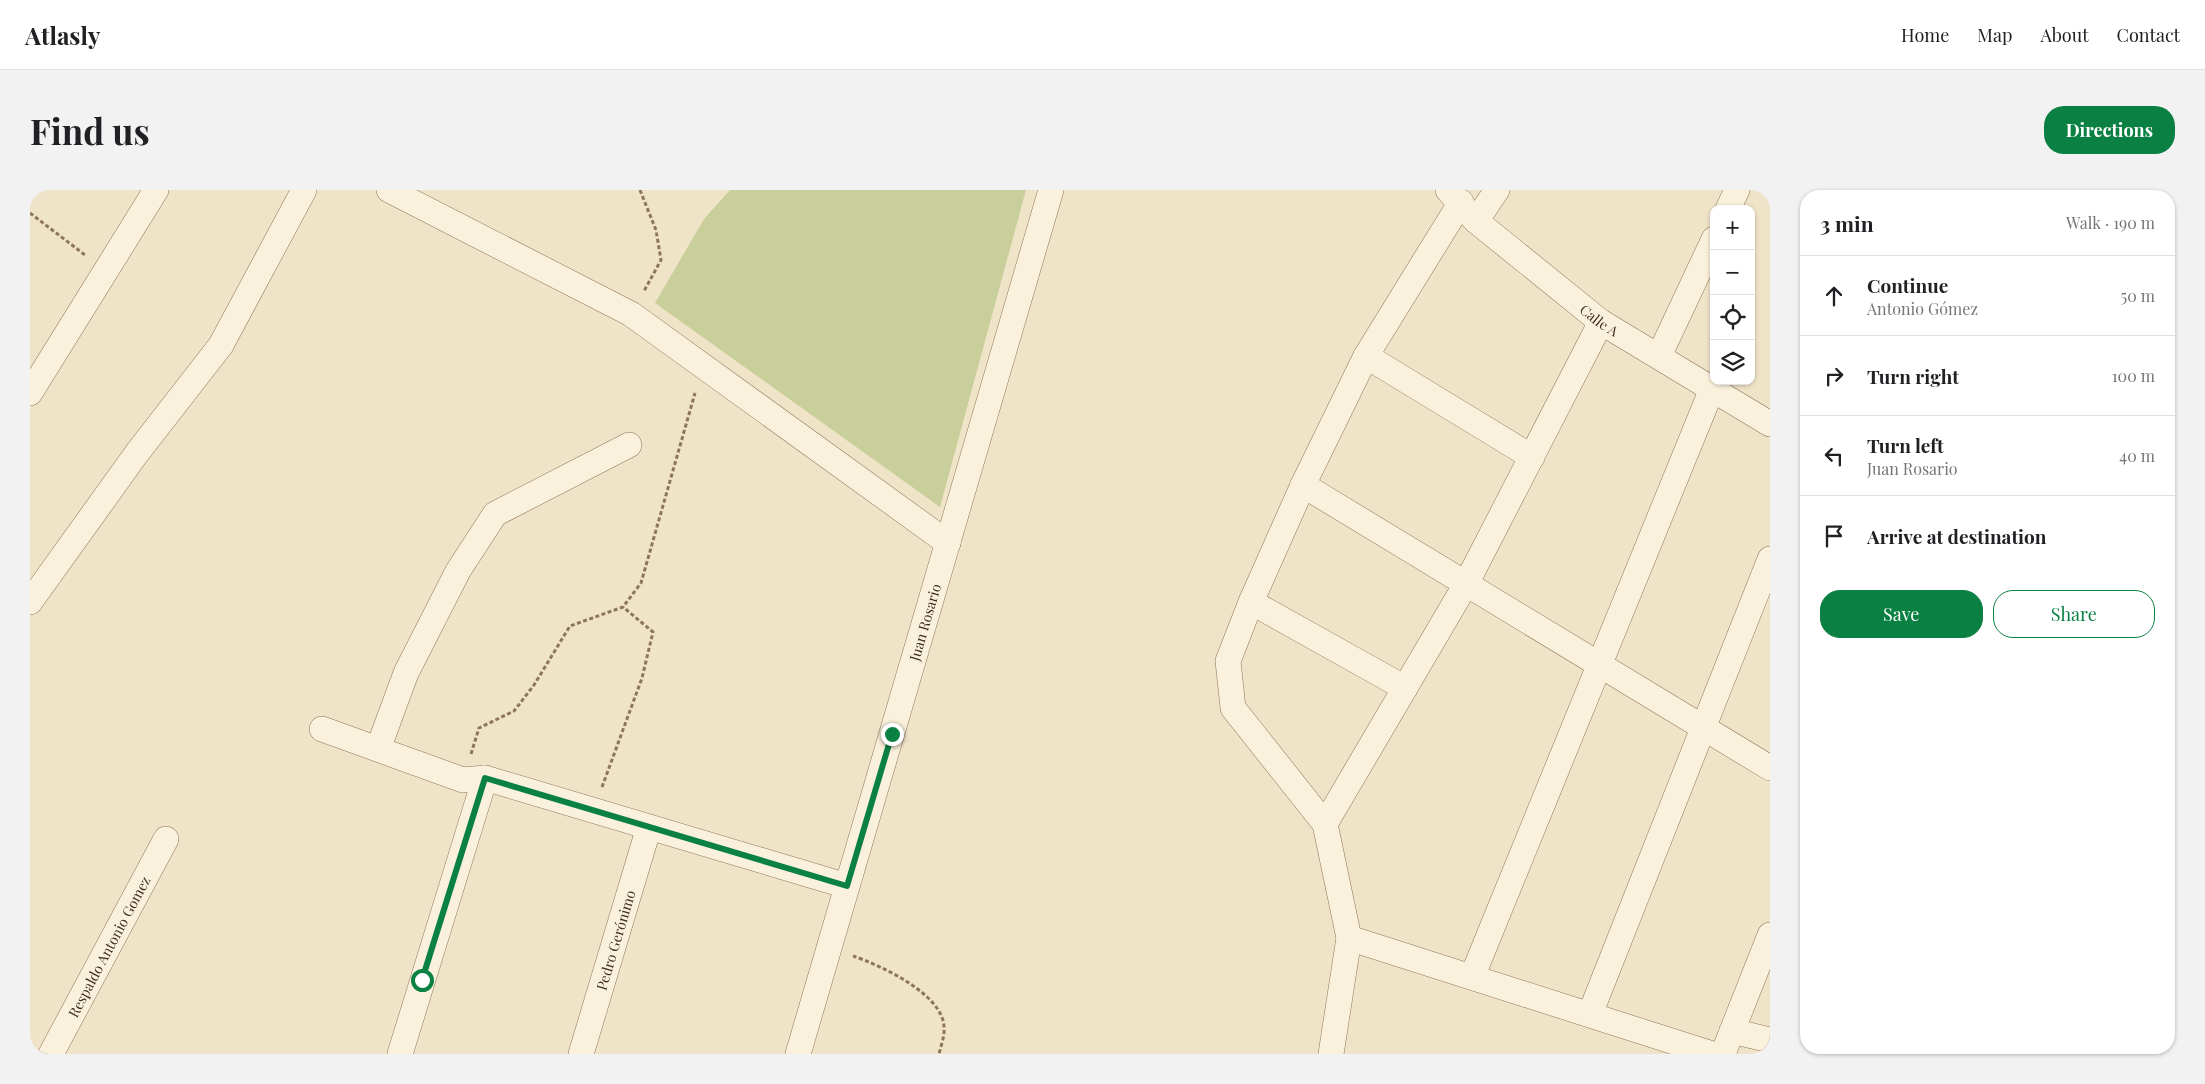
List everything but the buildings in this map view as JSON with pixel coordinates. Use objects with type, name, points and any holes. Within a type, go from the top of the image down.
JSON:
[{"type":"street","points":[[30,393],[156,190]]},
{"type":"street","points":[[30,602],[137,453],[221,345],[304,190]]},
{"type":"street","points":[[389,190],[631,314],[948,543]]},
{"type":"street","name":"Juan Rosario","points":[[798,1054],[1051,190]]},
{"type":"street","points":[[1332,1054],[1349,938],[1325,824],[1233,708],[1228,661],[1251,602],[1302,485],[1366,356],[1462,204],[1497,190]]},
{"type":"street","points":[[1730,205],[1737,190]]},
{"type":"street","name":"Calle A","points":[[1462,204],[1601,322],[1770,424]]},
{"type":"street","points":[[1659,356],[1710,248]]},
{"type":"street","points":[[1325,824],[1466,584],[1601,322]]},
{"type":"street","points":[[1366,356],[1532,457]]},
{"type":"street","points":[[1472,977],[1712,389]]},
{"type":"street","points":[[378,749],[406,673],[458,571],[494,514],[629,445]]},
{"type":"street","points":[[1302,485],[1770,768]]},
{"type":"street","points":[[1590,1014],[1770,559]]},
{"type":"street","points":[[1251,602],[1405,688]]},
{"type":"street","points":[[322,729],[474,779],[593,810],[847,886]]},
{"type":"street","points":[[400,1054],[474,779]]},
{"type":"street","name":"Pedro Gerónimo","points":[[581,1054],[649,827]]},
{"type":"street","name":"Respaldo Antonio Gomez","points":[[52,1054],[166,839]]},
{"type":"street","points":[[1723,1054],[1770,935]]},
{"type":"street","points":[[1349,938],[1712,1054]]},
{"type":"street","points":[[1732,1031],[1770,1040]]},
{"type":"path","points":[[631,314],[661,260],[656,230],[640,190]]},
{"type":"path","points":[[30,213],[106,271]]},
{"type":"path","points":[[474,779],[479,728],[514,711],[534,685],[570,626],[623,607],[640,583],[703,366]]},
{"type":"path","points":[[593,810],[642,678],[652,632],[623,607]]},
{"type":"path","points":[[829,948],[870,962],[904,980],[923,993],[937,1010],[944,1027],[939,1054]]},
{"type":"green space","points":[[730,190],[1026,190],[940,507],[655,303],[704,219]]},
{"type":"route","points":[[422,980],[485,778],[847,886],[892,734]]}]
